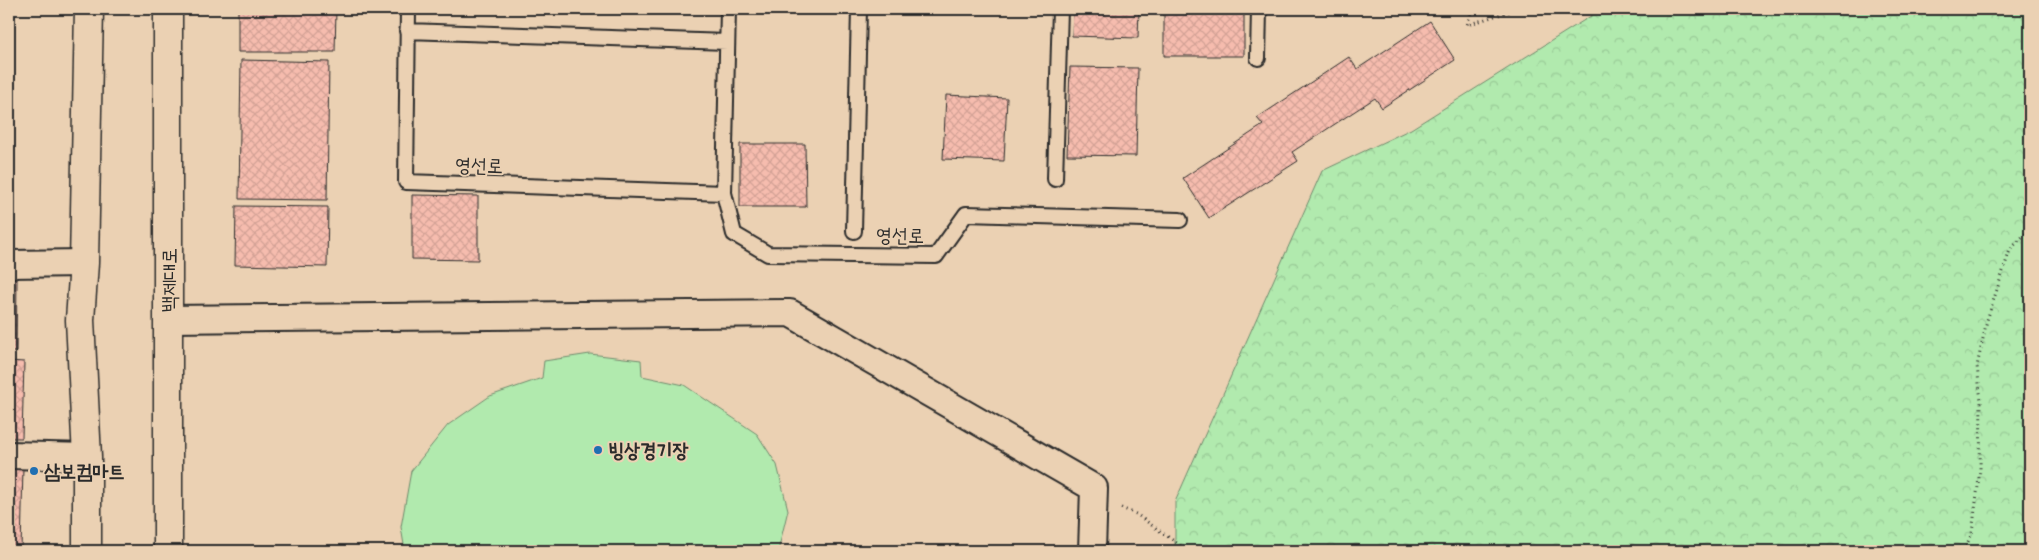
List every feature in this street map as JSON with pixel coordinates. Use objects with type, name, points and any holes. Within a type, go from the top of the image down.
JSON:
[{"type":"street","points":[[87,551],[87,457],[80,320],[84,263],[89,9]]},
{"type":"street","name":"백제대로","points":[[168,9],[168,551]]},
{"type":"street","points":[[9,264],[84,263]]},
{"type":"street","points":[[169,319],[790,313],[1094,488],[1092,551]]},
{"type":"street","points":[[9,455],[87,457]]},
{"type":"lane","name":"영선로","points":[[408,9],[406,182],[724,193]]},
{"type":"lane","name":"영선로","points":[[728,9],[724,193],[734,234],[768,254],[936,256],[966,214],[1180,220]]},
{"type":"lane","name":"영선로","points":[[854,230],[859,9]]},
{"type":"lane","points":[[1055,179],[1060,9]]},
{"type":"lane","points":[[1258,58],[1259,9]]},
{"type":"lane","points":[[407,31],[727,42]]},
{"type":"path","points":[[1472,9],[1467,25],[1517,9]]},
{"type":"path","points":[[1964,551],[1972,533],[1980,470],[1981,401],[1977,366],[1987,320],[2010,250],[2030,229]]},
{"type":"path","points":[[1116,506],[1136,514],[1188,551]]},
{"type":"green space","points":[[1602,9],[2030,9],[2030,551],[1175,551],[1175,502],[1322,171],[1411,129]]},
{"type":"green space","name":"빙상경기장","points":[[590,354],[641,360],[642,376],[684,385],[757,434],[777,465],[788,510],[778,551],[405,551],[401,527],[411,471],[448,425],[490,396],[542,378],[544,361]]},
{"type":"building","points":[[238,9],[336,9],[335,52],[238,52]]},
{"type":"building","points":[[1073,9],[1139,9],[1138,38],[1072,36]]},
{"type":"building","points":[[1164,9],[1244,9],[1244,56],[1164,56]]},
{"type":"building","points":[[1430,21],[1455,60],[1382,108],[1375,98],[1292,152],[1298,161],[1209,218],[1183,178],[1263,125],[1257,118],[1349,57],[1357,69]]},
{"type":"building","points":[[241,60],[329,62],[327,200],[239,199]]},
{"type":"building","points":[[1070,67],[1138,68],[1136,156],[1067,155]]},
{"type":"building","points":[[946,95],[1007,98],[1004,161],[943,159]]},
{"type":"building","points":[[740,144],[805,144],[806,207],[740,207]]},
{"type":"building","points":[[412,195],[478,196],[478,260],[412,259]]},
{"type":"building","points":[[236,206],[328,207],[327,267],[235,265]]},
{"type":"building","points":[[9,278],[17,279],[16,352],[9,352]]},
{"type":"building","points":[[9,361],[24,362],[22,438],[9,438]]},
{"type":"building","points":[[9,466],[23,467],[21,551],[9,551]]},
{"type":"place","name":"빙상경기장","points":[[598,450]]},
{"type":"place","name":"삼보컴마트","points":[[34,471]]}]
